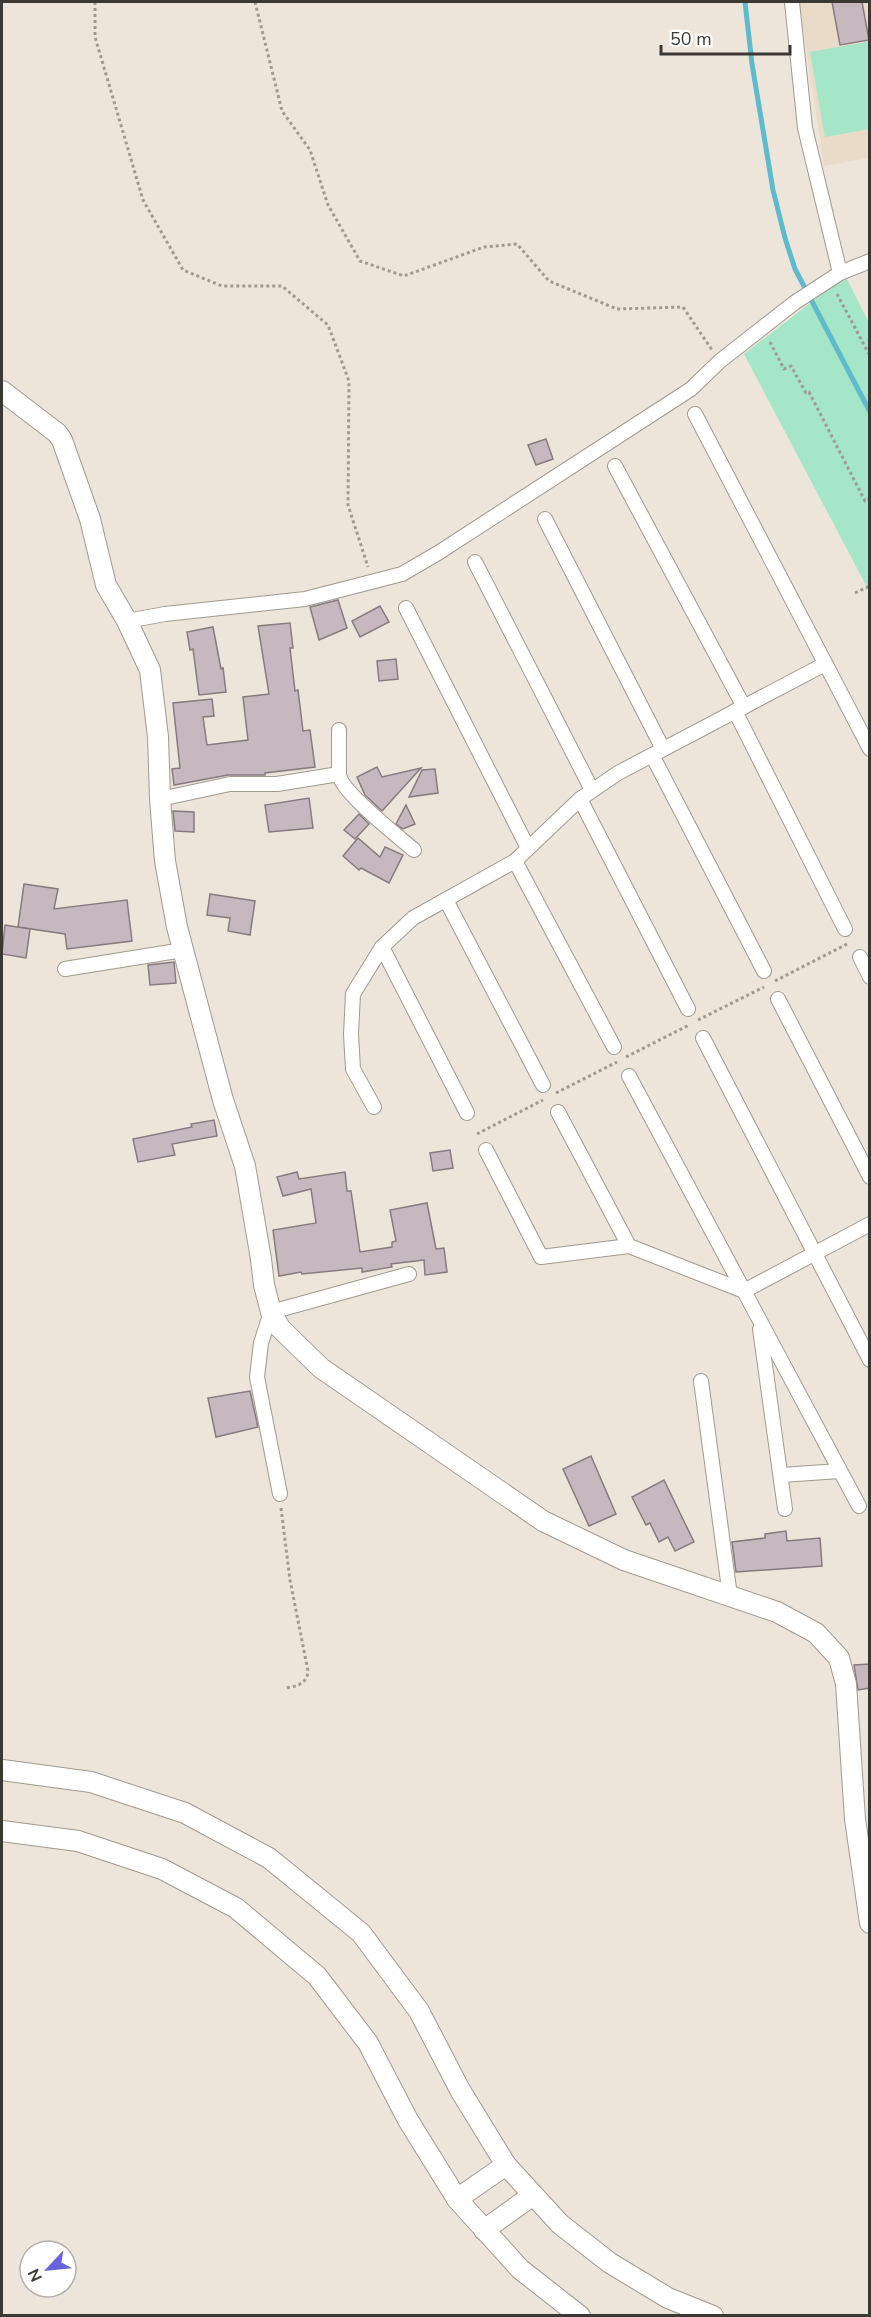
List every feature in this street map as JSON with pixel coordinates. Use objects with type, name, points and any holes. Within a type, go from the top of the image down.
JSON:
[{"type":"street","points":[[792,2],[805,128],[840,273]]},
{"type":"street","points":[[127,621],[165,614],[305,599],[402,574],[691,389],[720,361],[794,303],[829,287],[840,273],[870,261]]},
{"type":"street","points":[[2,392],[57,433],[62,440],[90,519],[106,585],[127,621],[150,670],[158,737],[165,861],[183,950],[223,1100],[245,1166],[266,1299],[280,1328],[321,1368],[543,1521],[624,1560],[777,1612],[816,1634],[839,1658],[846,1684],[855,1820],[870,1923]]},
{"type":"street","points":[[695,414],[870,749]]},
{"type":"street","points":[[615,466],[739,709],[849,935]]},
{"type":"street","points":[[545,519],[764,971]]},
{"type":"street","points":[[475,562],[592,790]]},
{"type":"street","points":[[406,608],[528,848]]},
{"type":"street","points":[[374,1107],[353,1069],[352,994],[382,947],[414,918],[515,861],[592,790],[658,752],[825,664]]},
{"type":"street","points":[[339,730],[339,774],[342,783],[364,806],[414,850]]},
{"type":"street","points":[[160,799],[230,784],[277,784],[339,774]]},
{"type":"street","points":[[580,799],[688,1009]]},
{"type":"street","points":[[515,861],[614,1047]]},
{"type":"street","points":[[446,900],[543,1085]]},
{"type":"street","points":[[382,947],[467,1113]]},
{"type":"street","points":[[65,969],[183,950]]},
{"type":"street","points":[[860,957],[870,977]]},
{"type":"street","points":[[778,999],[870,1177]]},
{"type":"street","points":[[703,1038],[870,1360]]},
{"type":"street","points":[[629,1076],[859,1506]]},
{"type":"street","points":[[558,1112],[628,1246]]},
{"type":"street","points":[[486,1150],[541,1257],[628,1246],[744,1291],[870,1224]]},
{"type":"street","points":[[271,1312],[409,1274]]},
{"type":"street","points":[[271,1312],[261,1343],[257,1377],[280,1494]]},
{"type":"street","points":[[759,1318],[785,1509]]},
{"type":"street","points":[[701,1381],[730,1596]]},
{"type":"street","points":[[781,1475],[840,1470]]},
{"type":"street","points":[[2,1770],[91,1782],[122,1792],[185,1813],[269,1858],[361,1934],[419,2011],[460,2090],[506,2165],[560,2224],[610,2263],[668,2298],[713,2316]]},
{"type":"street","points":[[2,1831],[78,1841],[162,1869],[236,1908],[317,1976],[368,2043],[408,2120],[457,2199],[520,2269],[578,2315]]},
{"type":"street","points":[[457,2199],[506,2165]]},
{"type":"street","points":[[484,2230],[533,2195]]},
{"type":"path","points":[[95,2],[95,37],[143,200],[183,270],[222,286],[282,286],[328,325],[349,381],[348,505],[373,583]]},
{"type":"path","points":[[255,2],[282,111],[310,150],[328,206],[360,261],[404,276],[484,248],[517,244],[549,281],[617,309],[683,307],[720,361]]},
{"type":"path","points":[[829,287],[870,356]]},
{"type":"path","points":[[760,346],[770,342],[784,369],[791,366],[806,393],[809,392],[865,501],[868,499],[870,501]]},
{"type":"path","points":[[855,593],[870,586]]},
{"type":"path","points":[[486,1150],[477,1134],[849,935]]},
{"type":"path","points":[[280,1494],[290,1580],[308,1671],[305,1681],[297,1686],[286,1688]]},
{"type":"shaded area","points":[[799,2],[869,2],[869,158],[824,166]]},
{"type":"green space","points":[[867,42],[870,55],[869,129],[825,137],[810,52]]},
{"type":"green space","points":[[847,279],[869,323],[869,591],[744,354],[831,287]]},
{"type":"building","points":[[832,2],[862,2],[869,40],[840,45]]},
{"type":"building","points":[[546,439],[553,459],[536,465],[528,445]]},
{"type":"building","points":[[338,600],[347,628],[319,640],[310,607]]},
{"type":"building","points":[[380,606],[389,622],[360,637],[352,621]]},
{"type":"building","points":[[290,623],[293,648],[290,648],[295,691],[298,690],[303,731],[310,730],[315,767],[265,773],[265,775],[228,775],[174,785],[172,769],[180,768],[173,703],[212,699],[214,716],[203,717],[207,745],[248,740],[243,697],[269,694],[258,626]]},
{"type":"building","points":[[213,627],[226,692],[199,695],[193,649],[190,650],[187,632]]},
{"type":"building","points":[[396,659],[398,679],[379,681],[377,661]]},
{"type":"building","points":[[377,767],[382,777],[421,768],[382,811],[365,795],[357,777]]},
{"type":"building","points":[[435,769],[438,793],[409,797],[422,770]]},
{"type":"building","points":[[309,798],[313,828],[269,832],[265,805]]},
{"type":"building","points":[[406,805],[415,824],[403,829],[396,824]]},
{"type":"building","points":[[173,811],[194,812],[194,832],[175,831]]},
{"type":"building","points":[[359,814],[369,824],[355,839],[344,830]]},
{"type":"building","points":[[358,838],[380,857],[385,847],[403,855],[389,883],[361,868],[359,870],[343,856]]},
{"type":"building","points":[[24,884],[58,889],[54,909],[127,900],[132,941],[67,949],[65,934],[18,927]]},
{"type":"building","points":[[210,894],[255,901],[250,935],[228,931],[230,918],[207,915]]},
{"type":"building","points":[[5,925],[30,929],[26,958],[2,954]]},
{"type":"building","points":[[174,962],[176,983],[150,985],[148,965]]},
{"type":"building","points":[[214,1120],[217,1136],[172,1144],[175,1155],[138,1162],[133,1139]]},
{"type":"building","points":[[450,1150],[453,1168],[433,1171],[430,1153]]},
{"type":"building","points":[[297,1172],[299,1179],[345,1172],[347,1191],[351,1191],[360,1252],[392,1247],[392,1242],[396,1241],[390,1210],[427,1203],[436,1249],[444,1248],[447,1272],[425,1275],[424,1260],[391,1264],[392,1267],[362,1272],[362,1268],[302,1274],[301,1272],[279,1276],[273,1230],[316,1223],[311,1189],[283,1196],[277,1177]]},
{"type":"building","points":[[250,1391],[258,1427],[216,1437],[208,1398]]},
{"type":"building","points":[[591,1456],[616,1514],[589,1526],[563,1469]]},
{"type":"building","points":[[664,1480],[694,1542],[675,1551],[668,1537],[659,1542],[650,1523],[646,1525],[632,1497]]},
{"type":"building","points":[[786,1531],[787,1541],[820,1538],[822,1566],[736,1572],[732,1542],[765,1538],[765,1534]]},
{"type":"building","points":[[870,1664],[870,1688],[858,1690],[854,1665]]},
{"type":"waterway","points":[[745,2],[752,64],[773,190],[785,238],[795,269],[870,412]]}]
